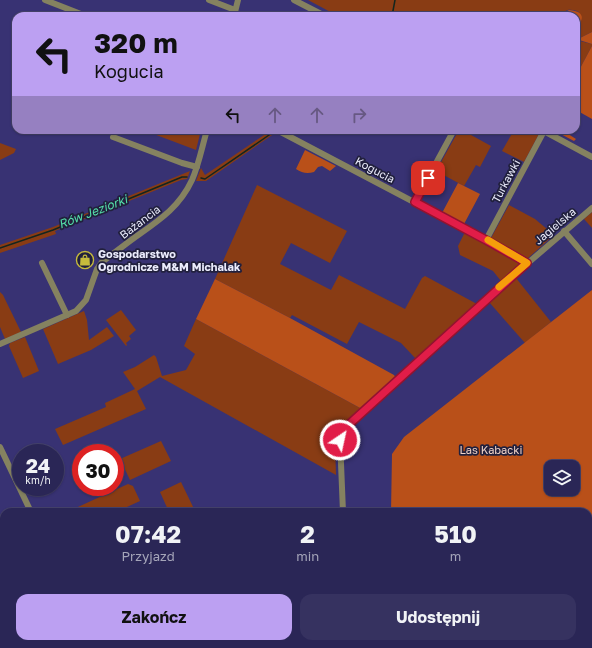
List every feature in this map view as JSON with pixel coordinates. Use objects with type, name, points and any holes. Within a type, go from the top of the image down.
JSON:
[{"type":"street","points":[[45,0],[76,12]]},
{"type":"street","points":[[209,0],[232,12]]},
{"type":"street","points":[[234,12],[238,0]]},
{"type":"street","points":[[294,0],[317,12]]},
{"type":"street","name":"Bażancia","points":[[0,344],[66,312],[76,311],[86,300],[97,270],[102,262],[172,210],[181,198],[197,167],[206,134]]},
{"type":"street","name":"Kogucia","points":[[285,134],[415,202],[527,263]]},
{"type":"street","points":[[415,202],[452,134]]},
{"type":"street","name":"Turkawki","points":[[486,240],[541,134]]},
{"type":"street","points":[[550,134],[592,157]]},
{"type":"street","points":[[113,137],[182,163],[197,167]]},
{"type":"street","name":"Jagielska","points":[[343,508],[340,440],[345,428],[527,263],[592,208]]},
{"type":"street","points":[[564,232],[592,264]]},
{"type":"street","points":[[42,263],[66,312]]},
{"type":"street","points":[[0,447],[29,508]]},
{"type":"shaded area","points":[[308,0],[592,0],[592,32],[580,38],[580,12],[571,10],[567,10],[565,12],[330,12]]},
{"type":"shaded area","points":[[580,41],[592,44],[580,68]]},
{"type":"shaded area","points":[[154,134],[200,134],[196,150]]},
{"type":"shaded area","points":[[266,134],[274,134],[206,181],[196,181],[201,168],[205,175]]},
{"type":"shaded area","points":[[457,134],[469,134],[491,146],[480,167],[476,165],[464,186],[436,171]]},
{"type":"shaded area","points":[[512,134],[539,134],[524,162],[502,151]]},
{"type":"shaded area","points":[[0,143],[16,149],[14,153],[0,160]]},
{"type":"shaded area","points":[[190,171],[187,179],[181,180],[55,231],[56,234],[0,253],[0,245],[53,227]]},
{"type":"shaded area","points":[[257,185],[347,231],[330,263],[291,243],[280,264],[331,290],[339,275],[405,309],[422,278],[425,276],[477,304],[416,359],[401,343],[359,322],[347,344],[292,315],[290,318],[215,279]]},
{"type":"shaded area","points":[[509,205],[535,219],[554,235],[527,259],[491,238]]},
{"type":"shaded area","points":[[592,212],[592,228],[584,219]]},
{"type":"shaded area","points":[[464,234],[467,234],[520,263],[501,281],[493,271],[460,255],[458,246]]},
{"type":"shaded area","points":[[516,278],[551,322],[525,343],[489,302]]},
{"type":"shaded area","points":[[0,292],[3,295],[21,332],[5,339],[0,327]]},
{"type":"shaded area","points":[[121,310],[136,330],[129,336],[131,339],[126,343],[126,346],[106,320]]},
{"type":"shaded area","points":[[84,311],[87,320],[89,340],[107,327],[114,336],[91,350],[58,364],[43,329]]},
{"type":"shaded area","points":[[196,319],[362,409],[344,424],[335,439],[336,475],[160,377],[137,391],[146,409],[62,444],[55,429],[106,407],[105,403],[135,389],[123,372],[135,367],[154,355],[162,376],[186,370],[195,354],[184,346]]},
{"type":"shaded area","points":[[25,337],[39,371],[23,378],[9,346],[10,343]]},
{"type":"shaded area","points":[[161,441],[171,461],[130,480],[124,467],[124,457]]},
{"type":"shaded area","points":[[181,482],[194,508],[167,508],[160,492]]},
{"type":"shaded area","points":[[128,484],[133,486],[140,501],[125,508],[76,508],[102,496],[124,496],[124,486]]},
{"type":"green space","points":[[569,10],[577,12],[565,12]]},
{"type":"green space","points":[[580,13],[582,16],[580,22]]},
{"type":"green space","points":[[592,32],[592,44],[580,40],[580,38]]},
{"type":"green space","points":[[592,46],[592,119],[580,112],[580,68]]},
{"type":"green space","points":[[561,134],[568,134],[576,139],[574,141]]},
{"type":"green space","points":[[305,150],[336,166],[330,171],[322,166],[318,167],[311,173],[305,173],[296,169]]},
{"type":"green space","points":[[458,183],[480,194],[464,224],[442,213]]},
{"type":"green space","points":[[215,279],[290,318],[394,375],[396,378],[362,409],[196,319]]},
{"type":"green space","name":"Las Kabacki","points":[[592,290],[592,508],[391,508],[392,454],[404,437]]},
{"type":"waterway","name":"Rów Jeziorki","points":[[393,12],[395,0]]},
{"type":"waterway","name":"Rów Jeziorki","points":[[201,178],[205,179],[271,134]]},
{"type":"waterway","name":"Rów Jeziorki","points":[[0,248],[53,230],[182,177],[187,177]]},
{"type":"slow traffic","points":[[488,240],[527,263],[499,287]]},
{"type":"place","name":"Gospodarstwo Ogrodnicze M&M Michalak","points":[[85,260]]},
{"type":"route","points":[[340,440],[345,428],[527,263],[415,202],[428,178]]}]
